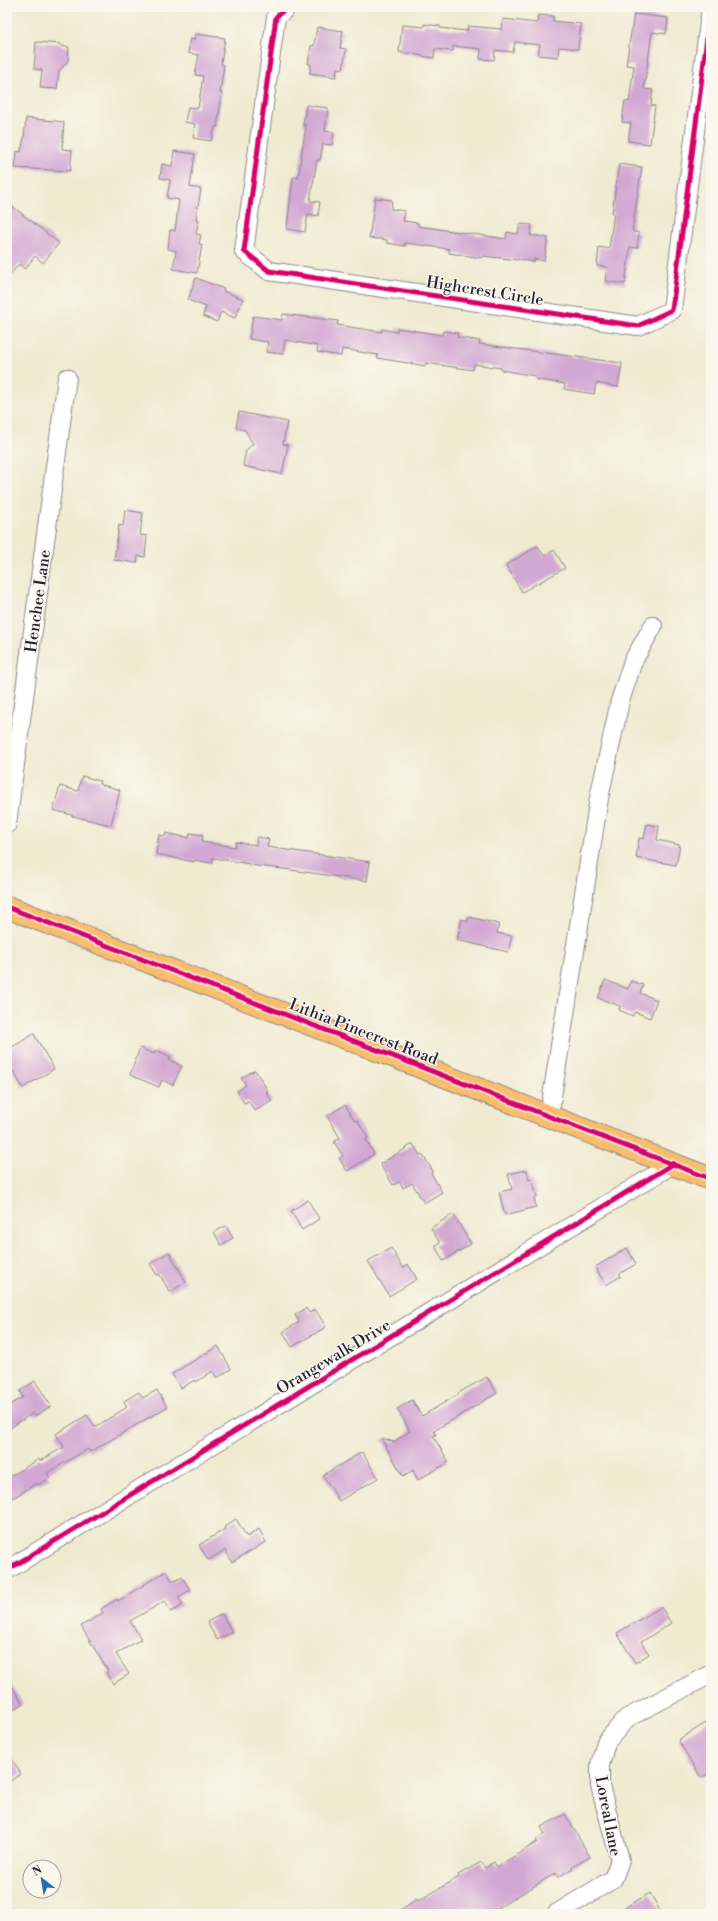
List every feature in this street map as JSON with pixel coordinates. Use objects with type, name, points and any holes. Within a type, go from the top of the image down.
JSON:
[{"type":"main road","name":"Lithia Pinecrest Road","points":[[7,907],[711,1179]]},
{"type":"street","name":"Highcrest Circle","points":[[287,7],[276,16],[244,251],[269,271],[638,326],[672,310],[711,7]]},
{"type":"street","name":"Henchee Lane","points":[[7,824],[12,754],[67,378]]},
{"type":"street","points":[[549,1116],[599,798],[620,701],[634,660],[653,626]]},
{"type":"street","name":"Orangewalk Drive","points":[[7,1570],[673,1164]]},
{"type":"street","name":"Loreal lane","points":[[556,1914],[613,1879],[620,1860],[600,1786],[600,1765],[606,1742],[627,1718],[711,1674]]},
{"type":"building","points":[[634,14],[668,18],[666,34],[652,32],[644,89],[653,90],[651,105],[655,106],[650,144],[628,141],[631,123],[622,122],[625,101],[629,102],[634,66],[626,65]]},
{"type":"building","points":[[538,15],[553,16],[553,21],[581,24],[578,49],[559,47],[558,57],[538,55],[540,45],[515,42],[513,52],[495,50],[494,60],[480,59],[481,49],[453,46],[453,51],[435,49],[434,58],[399,52],[402,25],[424,27],[424,24],[440,26],[440,28],[467,31],[468,26],[502,29],[503,19],[537,23]]},
{"type":"building","points":[[317,27],[343,31],[340,48],[346,49],[343,69],[337,68],[336,77],[310,73],[311,64],[308,64],[311,46],[314,46]]},
{"type":"building","points":[[195,34],[225,38],[221,64],[224,65],[220,93],[222,93],[217,127],[215,127],[211,141],[193,138],[195,124],[185,122],[188,107],[198,108],[203,76],[195,75],[199,55],[188,53],[190,39],[194,40]]},
{"type":"building","points":[[36,42],[61,44],[61,46],[69,47],[68,61],[59,71],[57,89],[40,88],[42,70],[34,69]]},
{"type":"building","points":[[306,105],[328,108],[325,131],[334,132],[332,145],[323,144],[320,160],[317,160],[310,201],[320,202],[318,216],[308,214],[305,232],[287,229],[293,177],[298,178],[306,125],[303,125]]},
{"type":"building","points":[[26,118],[64,122],[62,149],[72,150],[70,171],[15,168],[17,151],[21,152]]},
{"type":"building","points":[[174,151],[195,154],[190,187],[201,189],[196,219],[199,220],[196,234],[201,235],[199,244],[202,245],[197,273],[173,269],[176,251],[168,249],[170,230],[175,231],[179,200],[167,198],[170,180],[160,178],[162,164],[172,166]]},
{"type":"building","points":[[619,164],[642,167],[632,231],[639,233],[637,248],[630,247],[625,284],[605,281],[607,267],[597,266],[599,247],[609,249],[614,213],[612,213]]},
{"type":"building","points":[[375,198],[392,200],[391,209],[405,211],[403,221],[418,223],[418,226],[506,239],[507,232],[518,234],[520,224],[532,225],[530,235],[548,238],[544,261],[534,259],[534,262],[483,256],[482,258],[449,253],[449,249],[405,243],[405,246],[387,243],[387,240],[369,238]]},
{"type":"building","points":[[7,202],[59,243],[43,263],[35,256],[25,269],[19,264],[7,278]]},
{"type":"building","points":[[196,278],[224,289],[223,291],[243,299],[235,318],[221,312],[217,322],[203,316],[206,307],[188,300]]},
{"type":"building","points":[[283,314],[338,321],[337,325],[382,332],[382,329],[397,332],[397,328],[442,335],[443,331],[458,333],[457,337],[480,341],[479,344],[622,363],[618,387],[596,383],[594,394],[564,389],[565,384],[535,379],[536,376],[501,370],[501,368],[474,364],[473,370],[426,363],[426,366],[377,358],[378,355],[342,349],[341,356],[317,352],[318,346],[285,340],[283,354],[266,352],[268,342],[249,339],[253,316],[282,320]]},
{"type":"building","points":[[239,412],[287,422],[283,444],[288,445],[282,474],[243,466],[246,450],[253,444],[245,430],[236,428]]},
{"type":"building","points":[[125,510],[143,513],[140,535],[147,536],[145,557],[138,556],[137,563],[114,560],[119,525],[123,526]]},
{"type":"building","points":[[538,546],[544,556],[554,550],[565,568],[522,592],[506,565]]},
{"type":"building","points":[[82,776],[100,781],[99,784],[120,790],[111,825],[53,810],[60,786],[78,791]]},
{"type":"building","points":[[647,824],[659,826],[657,840],[680,845],[676,865],[636,858],[639,838],[644,839]]},
{"type":"building","points":[[166,833],[189,838],[190,833],[203,835],[202,842],[235,847],[236,842],[256,845],[257,837],[269,839],[267,847],[370,862],[367,881],[249,865],[250,864],[213,858],[212,863],[195,860],[194,862],[156,854],[159,835],[165,836]]},
{"type":"building","points":[[469,917],[499,924],[497,933],[512,936],[508,952],[457,940],[462,919],[468,921]]},
{"type":"building","points":[[605,980],[628,989],[631,981],[643,985],[640,993],[657,1000],[650,1018],[635,1012],[633,1016],[619,1010],[620,1006],[598,998]]},
{"type":"building","points":[[34,1034],[54,1069],[23,1088],[7,1061],[7,1050]]},
{"type":"building","points":[[140,1048],[154,1054],[156,1050],[171,1057],[169,1060],[182,1066],[173,1085],[162,1080],[159,1087],[130,1075]]},
{"type":"building","points":[[255,1070],[268,1091],[266,1092],[272,1101],[255,1111],[248,1101],[244,1103],[237,1091],[246,1085],[241,1078]]},
{"type":"building","points":[[345,1105],[355,1121],[357,1120],[368,1138],[366,1139],[374,1154],[347,1171],[339,1158],[343,1156],[334,1142],[340,1138],[327,1116]]},
{"type":"building","points":[[413,1144],[420,1155],[422,1154],[433,1171],[431,1173],[442,1192],[424,1203],[412,1183],[403,1188],[400,1182],[393,1185],[380,1164]]},
{"type":"building","points":[[527,1170],[529,1180],[532,1179],[537,1197],[534,1198],[536,1207],[505,1215],[499,1192],[512,1189],[508,1174]]},
{"type":"building","points":[[308,1200],[319,1219],[302,1230],[291,1211]]},
{"type":"building","points":[[453,1214],[471,1244],[443,1261],[435,1246],[440,1243],[431,1228]]},
{"type":"building","points":[[226,1226],[233,1238],[221,1245],[214,1232]]},
{"type":"building","points":[[391,1248],[403,1268],[408,1264],[417,1279],[389,1296],[368,1261]]},
{"type":"building","points":[[627,1248],[636,1264],[619,1274],[621,1276],[606,1285],[595,1267]]},
{"type":"building","points":[[169,1252],[186,1282],[170,1292],[159,1274],[157,1275],[150,1264]]},
{"type":"building","points":[[306,1308],[309,1313],[315,1309],[326,1327],[292,1347],[283,1332],[299,1322],[295,1315]]},
{"type":"building","points":[[218,1346],[231,1369],[217,1378],[213,1371],[196,1382],[195,1380],[181,1388],[172,1374]]},
{"type":"building","points":[[487,1377],[497,1393],[434,1431],[436,1435],[433,1436],[449,1462],[418,1480],[413,1470],[403,1476],[381,1438],[394,1442],[410,1431],[397,1409],[412,1400],[422,1416],[459,1394],[458,1393]]},
{"type":"building","points":[[35,1381],[51,1406],[35,1416],[33,1413],[7,1430],[7,1407],[23,1397],[20,1391]]},
{"type":"building","points":[[157,1390],[167,1407],[90,1452],[88,1449],[47,1473],[50,1478],[38,1485],[37,1483],[13,1498],[7,1488],[7,1478],[39,1459],[40,1461],[64,1447],[56,1434],[87,1415],[95,1427],[127,1407],[124,1401],[139,1392],[143,1398]]},
{"type":"building","points":[[362,1452],[378,1478],[339,1501],[323,1475]]},
{"type":"building","points":[[236,1519],[247,1537],[259,1529],[266,1542],[232,1562],[225,1550],[208,1560],[199,1545],[225,1529],[224,1527]]},
{"type":"building","points":[[166,1571],[173,1582],[182,1577],[190,1590],[178,1597],[183,1605],[171,1612],[165,1601],[130,1621],[141,1639],[116,1654],[129,1674],[113,1684],[106,1673],[108,1671],[81,1626],[103,1613],[101,1609],[117,1599],[118,1601]]},
{"type":"building","points":[[661,1607],[671,1623],[641,1642],[649,1654],[635,1663],[617,1633]]},
{"type":"building","points":[[222,1614],[232,1632],[217,1640],[207,1622]]},
{"type":"building","points":[[7,1678],[23,1704],[12,1710],[7,1701]]},
{"type":"building","points":[[711,1720],[711,1772],[701,1778],[678,1740]]},
{"type":"building","points":[[7,1751],[21,1774],[7,1783]]},
{"type":"building","points":[[565,1814],[590,1857],[558,1877],[556,1873],[488,1914],[394,1914],[417,1899],[418,1901],[459,1877],[458,1875],[481,1862],[485,1868],[494,1862],[497,1867],[537,1842],[536,1839],[545,1834],[541,1827]]},
{"type":"building","points":[[650,1893],[662,1914],[614,1914]]},
{"type":"cycle path","points":[[287,7],[276,17],[244,251],[269,271],[638,326],[672,310],[711,7]]},
{"type":"cycle path","points":[[7,907],[711,1179]]},
{"type":"cycle path","points":[[7,1570],[673,1164]]}]
